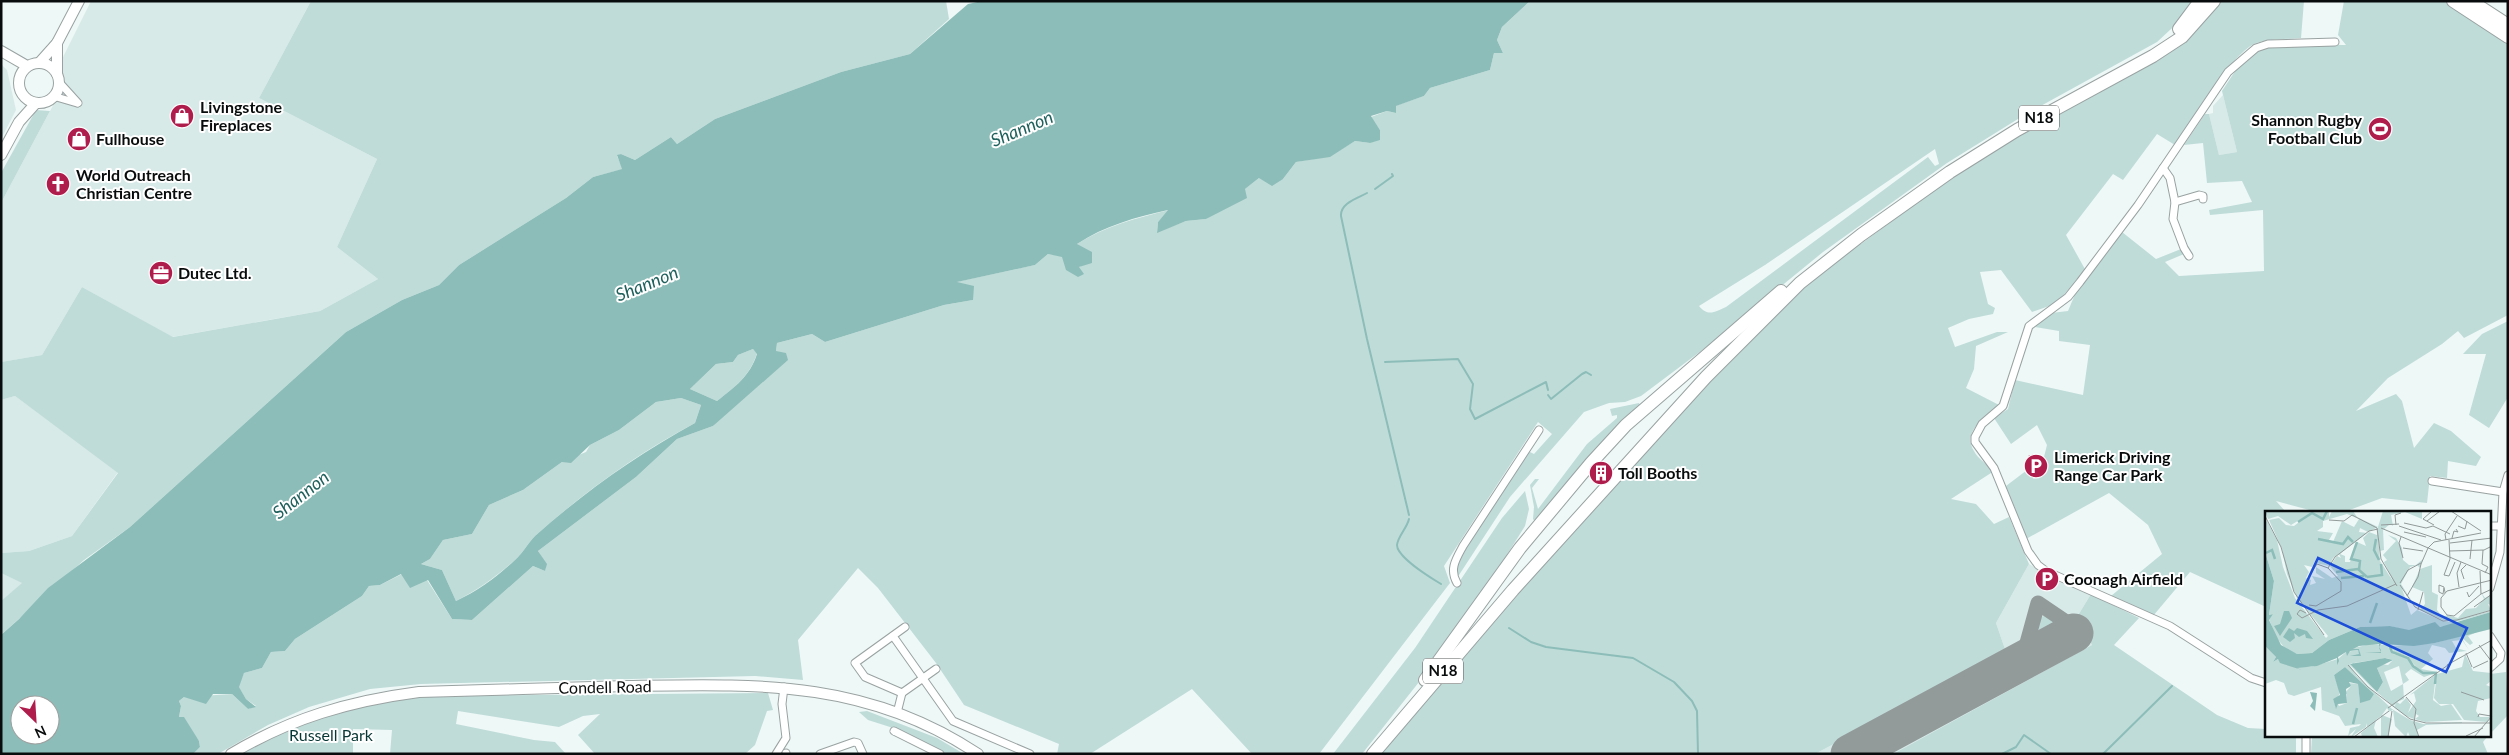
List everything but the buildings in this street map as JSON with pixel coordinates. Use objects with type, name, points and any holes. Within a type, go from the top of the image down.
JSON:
[{"type":"highway","name":"N18","points":[[1366,754],[1444,655],[1540,522],[1626,425],[1726,336],[1858,230],[1992,139],[2157,46],[2188,19],[2200,1]]},
{"type":"highway","name":"N18","points":[[1373,754],[1513,590],[1706,377],[1800,283],[1861,235],[1950,172],[2017,130],[2154,56],[2182,36],[2214,1]]},
{"type":"highway","points":[[2453,1],[2508,37]]},
{"type":"highway","points":[[2471,1],[2508,25]]},
{"type":"main road","points":[[18,81],[21,72],[27,66],[40,62],[57,43],[79,1]]},
{"type":"main road","points":[[1,155],[19,122],[36,103],[46,101],[53,96],[58,78],[57,43]]},
{"type":"main road","points":[[4,53],[27,66]]},
{"type":"main road","points":[[4,53],[24,97],[36,103]]},
{"type":"main road","points":[[40,62],[50,66],[58,78]]},
{"type":"main road","points":[[19,122],[24,97]]},
{"type":"main road","name":"Condell Road","points":[[231,754],[284,727],[335,707],[377,697],[418,692],[688,685],[784,687],[851,698],[897,713],[952,738],[978,754]]},
{"type":"street","points":[[2265,683],[2251,678],[2170,626],[2046,571],[2038,565],[2022,537],[1994,468],[1976,446],[1975,437],[1982,424],[2003,406],[2029,326],[2068,297],[2163,168],[2228,72],[2256,48],[2268,44],[2335,42]]},
{"type":"street","points":[[53,96],[78,103],[58,78]]},
{"type":"street","points":[[2163,168],[2170,178],[2175,202],[2173,219],[2189,256]]},
{"type":"street","points":[[2175,202],[2199,195],[2203,196],[2204,199]]},
{"type":"street","points":[[1457,583],[1453,576],[1453,566],[1463,546],[1539,430]]},
{"type":"street","points":[[2492,581],[2500,552],[2503,492],[2508,475]]},
{"type":"street","points":[[2432,481],[2503,492]]},
{"type":"street","points":[[2492,526],[2501,526]]},
{"type":"street","points":[[2500,552],[2508,554]]},
{"type":"street","points":[[902,692],[864,677],[855,664],[905,627]]},
{"type":"street","points":[[893,636],[953,721],[1030,754]]},
{"type":"street","points":[[2492,639],[2501,653],[2500,659],[2492,666]]},
{"type":"street","points":[[897,713],[902,692],[936,669]]},
{"type":"street","points":[[776,754],[786,738],[782,704],[784,687]]},
{"type":"street","points":[[894,731],[940,754]]},
{"type":"street","points":[[2306,738],[2306,754]]},
{"type":"street","points":[[820,754],[854,742],[858,743],[863,754]]},
{"type":"shaded area","points":[[91,1],[311,1],[259,98],[377,159],[337,247],[378,279],[320,311],[172,337],[82,287],[42,355],[1,362],[1,203],[65,83],[61,61]]},
{"type":"shaded area","points":[[1,64],[7,70],[16,110],[1,139]]},
{"type":"shaded area","points":[[2223,95],[2237,152],[2219,155],[2209,114],[2213,113],[2213,106]]},
{"type":"shaded area","points":[[15,396],[118,472],[72,536],[29,551],[1,553],[1,400]]},
{"type":"shaded area","name":"Coonagh Airfield","points":[[2029,564],[2058,582],[2082,589],[2091,594],[2077,617],[2092,645],[1893,754],[1815,754],[2006,652],[1996,623]]},
{"type":"shaded area","points":[[1,573],[23,583],[1,601]]},
{"type":"green space","points":[[311,1],[946,1],[949,19],[910,54],[841,72],[715,119],[677,144],[671,137],[635,160],[621,154],[617,156],[623,169],[593,177],[566,198],[459,265],[439,285],[402,300],[346,332],[130,527],[84,560],[1,635],[1,601],[22,583],[1,573],[1,553],[29,551],[72,536],[118,473],[15,396],[1,400],[1,362],[42,355],[82,287],[173,337],[320,311],[378,279],[337,247],[377,159],[259,98]]},
{"type":"green space","points":[[1530,1],[2194,1],[2184,17],[2157,42],[2026,114],[1947,163],[1823,252],[1713,342],[1641,396],[1625,402],[1609,403],[1584,412],[1510,497],[1459,575],[1456,576],[1455,566],[1466,544],[1528,451],[1534,454],[1552,434],[1538,422],[1444,566],[1450,583],[1319,754],[1252,754],[1192,689],[1090,754],[1057,754],[1059,744],[964,705],[936,663],[878,588],[858,568],[798,640],[803,680],[755,676],[421,684],[370,689],[309,707],[268,725],[218,754],[193,754],[200,747],[199,741],[179,717],[181,706],[179,701],[184,697],[232,694],[248,709],[256,706],[246,699],[238,686],[244,673],[262,668],[271,652],[285,651],[295,639],[362,596],[369,586],[380,585],[402,574],[427,580],[452,619],[472,620],[533,566],[545,571],[546,564],[538,551],[636,477],[677,439],[713,426],[776,351],[777,343],[812,334],[825,342],[944,305],[973,300],[956,282],[1035,265],[1048,254],[1062,256],[1079,267],[1085,264],[1077,244],[1110,227],[1133,220],[1169,210],[1158,222],[1157,232],[1186,221],[1206,219],[1259,178],[1283,179],[1296,162],[1330,156],[1355,141],[1370,143],[1380,130],[1371,117],[1387,111],[1396,113],[1395,106],[1424,96],[1430,88],[1490,70],[1494,53],[1503,53],[1497,40],[1502,27]],"holes":[[[1935,149],[1939,164],[1935,166],[1928,157],[1726,307],[1715,312],[1705,312],[1699,306],[1765,265]]]},
{"type":"green space","points":[[2219,1],[2304,1],[2301,38],[2264,41],[2254,44],[2244,51],[2223,75],[2175,145],[2157,134],[2123,180],[2113,174],[2066,235],[2086,271],[2055,304],[2032,312],[2001,270],[1980,272],[1988,304],[1995,308],[1993,314],[1969,319],[1948,328],[1955,347],[1997,332],[2008,332],[1976,346],[1974,369],[1966,388],[2001,406],[1977,424],[1971,437],[1971,444],[1976,454],[1994,471],[1951,499],[1976,504],[1994,524],[2009,517],[2029,564],[1996,623],[2006,652],[1815,754],[1378,754],[1467,648],[1773,311],[1860,242],[1861,244],[1958,172],[2044,120],[2178,47],[2202,24]]},
{"type":"green space","points":[[2344,1],[2444,1],[2508,42],[2508,315],[2464,338],[2458,331],[2442,344],[2388,378],[2356,411],[2396,394],[2402,401],[2414,448],[2434,423],[2451,431],[2481,457],[2476,466],[2448,461],[2447,478],[2430,476],[2427,503],[2382,498],[2347,511],[2313,511],[2276,501],[2285,511],[2265,511],[2265,607],[2190,572],[2153,616],[2111,596],[2162,554],[2148,525],[2109,493],[2026,539],[2006,486],[2044,457],[2047,445],[2037,425],[2011,444],[1994,418],[2008,409],[2015,380],[2083,395],[2090,345],[2059,341],[2059,331],[2035,327],[2051,313],[2068,311],[2076,292],[2122,232],[2156,259],[2181,249],[2184,254],[2165,262],[2179,276],[2264,271],[2263,210],[2210,215],[2209,210],[2252,202],[2242,181],[2207,183],[2203,143],[2184,145],[2205,114],[2209,114],[2219,155],[2237,152],[2222,91],[2240,65],[2254,53],[2273,46],[2298,44],[2346,45],[2338,35]]},
{"type":"green space","points":[[36,110],[50,111],[1,203],[1,173]]},
{"type":"green space","points":[[2508,321],[2508,397],[2489,428],[2469,415],[2486,354],[2463,354],[2482,334]]},
{"type":"green space","points":[[753,349],[757,353],[746,375],[736,386],[717,401],[690,389],[716,364],[733,362],[738,355]]},
{"type":"green space","points":[[681,398],[701,405],[695,423],[653,447],[572,504],[535,536],[515,560],[480,587],[456,601],[442,570],[421,564],[430,559],[443,540],[472,534],[489,505],[523,490],[562,462],[586,452],[590,445],[619,430],[656,402]]},
{"type":"green space","points":[[1639,403],[1640,406],[1536,523],[1533,519],[1534,507],[1530,485],[1535,479],[1539,479],[1532,488],[1538,509],[1587,444],[1617,418],[1617,415],[1612,416],[1610,409]]},
{"type":"green space","points":[[1525,491],[1529,509],[1525,526],[1473,609],[1438,658],[1362,754],[1333,754],[1415,648],[1502,518]]},
{"type":"green space","points":[[2091,594],[2139,618],[2114,645],[2217,715],[2248,728],[2265,729],[2265,738],[2296,738],[2296,754],[1893,754],[2092,645],[2077,617]]},
{"type":"green space","points":[[2045,610],[2066,624],[2067,632],[2027,652],[2037,614],[2043,617]]},
{"type":"green space","points":[[2506,672],[2508,715],[2492,732],[2492,674]]},
{"type":"green space","name":"Russell Park","points":[[768,693],[773,710],[767,711],[755,745],[745,754],[595,754],[578,735],[600,714],[583,716],[559,727],[458,711],[456,724],[534,740],[555,742],[566,754],[390,754],[392,730],[353,729],[353,754],[241,754],[284,732],[335,712],[369,704],[433,696]]},
{"type":"green space","points":[[867,711],[937,738],[964,754],[934,754],[890,727],[868,720],[859,712]]},
{"type":"green space","points":[[2312,738],[2486,738],[2483,742],[2488,754],[2311,754]]},
{"type":"water","name":"Shannon","points":[[982,1],[1530,1],[1502,27],[1497,40],[1503,53],[1494,53],[1490,70],[1430,88],[1424,96],[1396,106],[1396,113],[1387,111],[1371,116],[1380,130],[1380,140],[1370,143],[1355,141],[1330,157],[1296,162],[1283,179],[1272,186],[1259,178],[1245,189],[1247,198],[1206,219],[1186,221],[1157,233],[1158,222],[1168,210],[1109,227],[1077,244],[1092,252],[1092,263],[1079,267],[1084,274],[1078,277],[1066,270],[1062,257],[1048,254],[1035,265],[957,282],[974,286],[973,300],[944,305],[825,342],[812,334],[777,343],[776,351],[786,353],[788,360],[713,426],[677,439],[636,477],[538,551],[547,564],[545,571],[533,566],[472,620],[452,619],[428,580],[410,588],[401,574],[380,585],[369,586],[362,596],[295,639],[285,651],[271,652],[262,668],[244,673],[239,687],[246,699],[256,707],[248,709],[232,694],[213,694],[206,704],[184,697],[179,701],[181,706],[179,717],[184,717],[199,741],[200,747],[193,754],[1,754],[1,635],[48,588],[130,527],[346,332],[402,300],[439,285],[459,265],[566,198],[593,177],[622,169],[617,155],[621,154],[635,160],[671,137],[677,144],[715,119],[841,72],[910,54],[968,4]],"holes":[[[753,349],[757,354],[746,375],[736,386],[717,401],[690,389],[716,364],[733,362],[738,355]],[[681,398],[701,405],[695,423],[632,461],[592,490],[535,536],[518,557],[502,572],[472,593],[456,601],[442,570],[421,564],[430,559],[443,540],[472,534],[489,505],[523,490],[562,462],[571,463],[590,445],[619,430],[656,402]]]},
{"type":"waterway","points":[[1375,189],[1393,176],[1392,174]]},
{"type":"waterway","points":[[1367,193],[1346,204],[1341,211],[1341,216],[1367,339],[1409,515]]},
{"type":"waterway","points":[[1385,362],[1458,359],[1473,384],[1470,409],[1475,419],[1546,382],[1548,390]]},
{"type":"waterway","points":[[1548,395],[1551,399],[1582,374],[1586,372],[1591,375]]},
{"type":"waterway","points":[[1409,519],[1398,542],[1398,550],[1415,567],[1441,584]]},
{"type":"waterway","points":[[1509,628],[1531,642],[1546,647],[1633,658],[1674,682],[1692,701],[1697,711],[1698,754]]},
{"type":"waterway","points":[[2103,754],[2172,686]]},
{"type":"waterway","points":[[2002,754],[2016,747],[2024,735],[2051,754]]},
{"type":"taxiway","points":[[2022,661],[2038,603],[2069,624],[2074,633]]},
{"type":"runway","points":[[1850,754],[2074,633]]},
{"type":"place","name":"Livingstone Fireplaces","points":[[182,116]]},
{"type":"place","name":"Shannon Rugby Football Club","points":[[2380,129]]},
{"type":"place","name":"Fullhouse","points":[[79,139]]},
{"type":"place","name":"World Outreach Christian Centre","points":[[58,184]]},
{"type":"place","name":"Dutec Ltd.","points":[[161,273]]},
{"type":"place","name":"Limerick Driving Range Car Park","points":[[2036,466]]},
{"type":"place","name":"Toll Booths","points":[[1601,473]]},
{"type":"place","name":"Coonagh Airfield","points":[[2047,579]]}]
